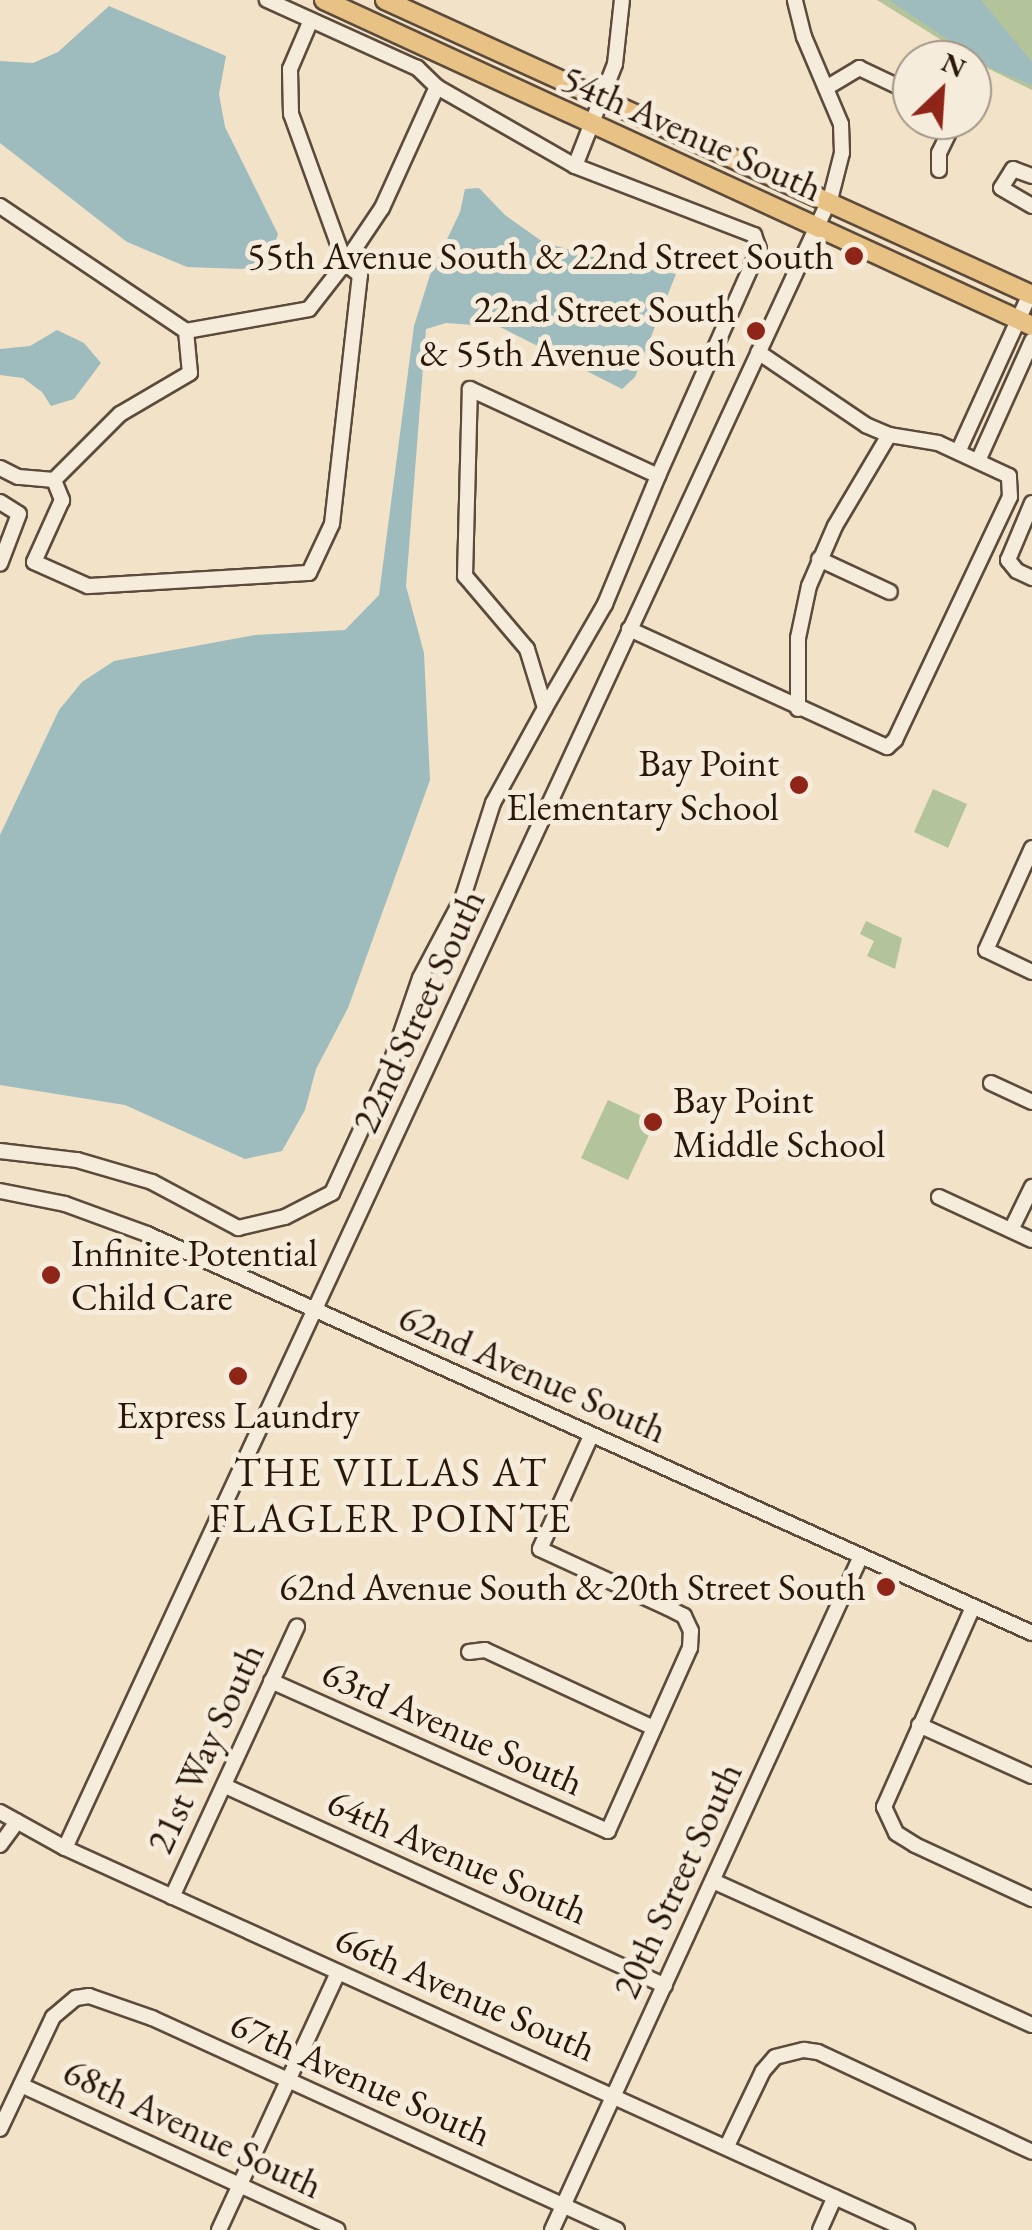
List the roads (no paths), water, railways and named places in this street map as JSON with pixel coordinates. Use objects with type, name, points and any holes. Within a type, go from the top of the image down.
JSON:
[{"type":"main road","name":"54th Avenue South","points":[[324,0],[1025,322]]},
{"type":"main road","name":"54th Avenue South","points":[[385,0],[1031,294]]},
{"type":"street","points":[[0,1151],[77,1160],[152,1182],[238,1228],[285,1218],[332,1193],[388,1072],[420,978],[464,897],[493,804],[605,604],[758,249],[754,235],[574,166],[437,87],[417,68],[266,0]]},
{"type":"street","points":[[574,166],[604,100],[615,64],[622,0]]},
{"type":"street","name":"22nd Street South","points":[[65,1848],[828,201],[840,168],[842,139],[837,108],[804,37],[795,0]]},
{"type":"street","points":[[54,480],[62,500],[34,562],[88,586],[310,572],[332,524],[360,275],[344,264],[292,114],[290,69],[311,20]]},
{"type":"street","points":[[826,88],[859,68],[892,84]]},
{"type":"street","points":[[0,206],[186,332],[310,308],[382,208],[437,87]]},
{"type":"street","points":[[938,170],[946,140]]},
{"type":"street","points":[[1032,176],[1013,169],[1001,188],[1032,206]]},
{"type":"street","points":[[958,452],[1025,322],[1031,294]]},
{"type":"street","points":[[0,468],[18,477],[54,480],[120,414],[190,373],[186,332]]},
{"type":"street","points":[[978,460],[1032,341]]},
{"type":"street","points":[[629,629],[798,709],[887,746],[896,740],[1010,497],[1009,476],[913,436],[889,435],[847,414],[758,352]]},
{"type":"street","points":[[544,708],[527,649],[466,576],[470,388],[658,476]]},
{"type":"street","points":[[798,709],[798,638],[819,559],[889,435]]},
{"type":"street","points":[[0,502],[19,514],[0,564]]},
{"type":"street","points":[[1032,504],[1011,548],[1011,566],[1032,578]]},
{"type":"street","points":[[819,559],[890,592]]},
{"type":"street","points":[[1032,848],[986,950],[1032,972]]},
{"type":"street","points":[[991,1083],[1032,1102]]},
{"type":"street","points":[[1012,1230],[1032,1187]]},
{"type":"street","name":"62nd Avenue South","points":[[0,1191],[106,1217],[1032,1633]]},
{"type":"street","points":[[939,1197],[1032,1240]]},
{"type":"street","points":[[468,1652],[485,1650],[654,1728],[690,1648],[691,1631],[684,1616],[540,1550],[591,1436]]},
{"type":"street","name":"20th Street South","points":[[552,2230],[861,1556]]},
{"type":"street","points":[[973,1607],[888,1794],[888,1820],[896,1833],[915,1846],[1032,1898]]},
{"type":"street","name":"21st Way South","points":[[172,1897],[297,1626]]},
{"type":"street","name":"63rd Avenue South","points":[[272,1682],[608,1831],[654,1728]]},
{"type":"street","points":[[919,1725],[1032,1776]]},
{"type":"street","name":"64th Avenue South","points":[[225,1786],[665,1986]]},
{"type":"street","name":"66th Avenue South","points":[[0,1812],[65,1848],[907,2230]]},
{"type":"street","points":[[0,1846],[18,1822]]},
{"type":"street","points":[[713,1880],[1032,2025]]},
{"type":"street","points":[[219,2230],[338,1972]]},
{"type":"street","name":"67th Avenue South","points":[[21,2085],[53,2017],[76,1998],[107,2000],[617,2230]]},
{"type":"street","points":[[727,2146],[763,2071],[775,2058],[790,2051],[818,2052],[1032,2152]]},
{"type":"street","points":[[0,2129],[21,2085]]},
{"type":"street","name":"68th Avenue South","points":[[21,2085],[337,2230]]},
{"type":"street","points":[[820,2230],[835,2197]]},
{"type":"water","points":[[889,0],[981,0],[1032,62],[1032,85],[992,69],[992,40],[949,40]]},
{"type":"water","points":[[109,6],[226,56],[219,94],[225,127],[278,234],[268,263],[242,269],[187,267],[127,242],[0,143],[0,61],[33,63],[58,52]]},
{"type":"water","points":[[479,188],[505,215],[543,242],[610,262],[676,274],[635,377],[622,389],[500,327],[446,323],[426,329],[406,586],[424,653],[430,780],[348,1008],[316,1069],[305,1110],[282,1151],[245,1159],[125,1105],[0,1085],[0,835],[59,710],[82,682],[114,661],[255,635],[345,630],[379,595],[414,326],[430,275],[460,212],[465,189]]},
{"type":"water","points":[[57,330],[84,343],[101,363],[74,399],[51,406],[42,392],[23,378],[0,375],[0,349],[30,346]]},
{"type":"place","name":"55th Avenue South & 22nd Street South","points":[[854,256]]},
{"type":"place","name":"22nd Street South & 55th Avenue South","points":[[756,331]]},
{"type":"place","name":"Bay Point Elementary School","points":[[799,785]]},
{"type":"place","name":"Bay Point Middle School","points":[[653,1122]]},
{"type":"place","name":"Infinite Potential Child Care","points":[[51,1275]]},
{"type":"place","name":"Express Laundry","points":[[238,1376]]},
{"type":"place","name":"62nd Avenue South & 20th Street South","points":[[886,1587]]},
{"type":"district","name":"THE VILLAS AT FLAGLER POINTE","points":[[391,1495]]}]
